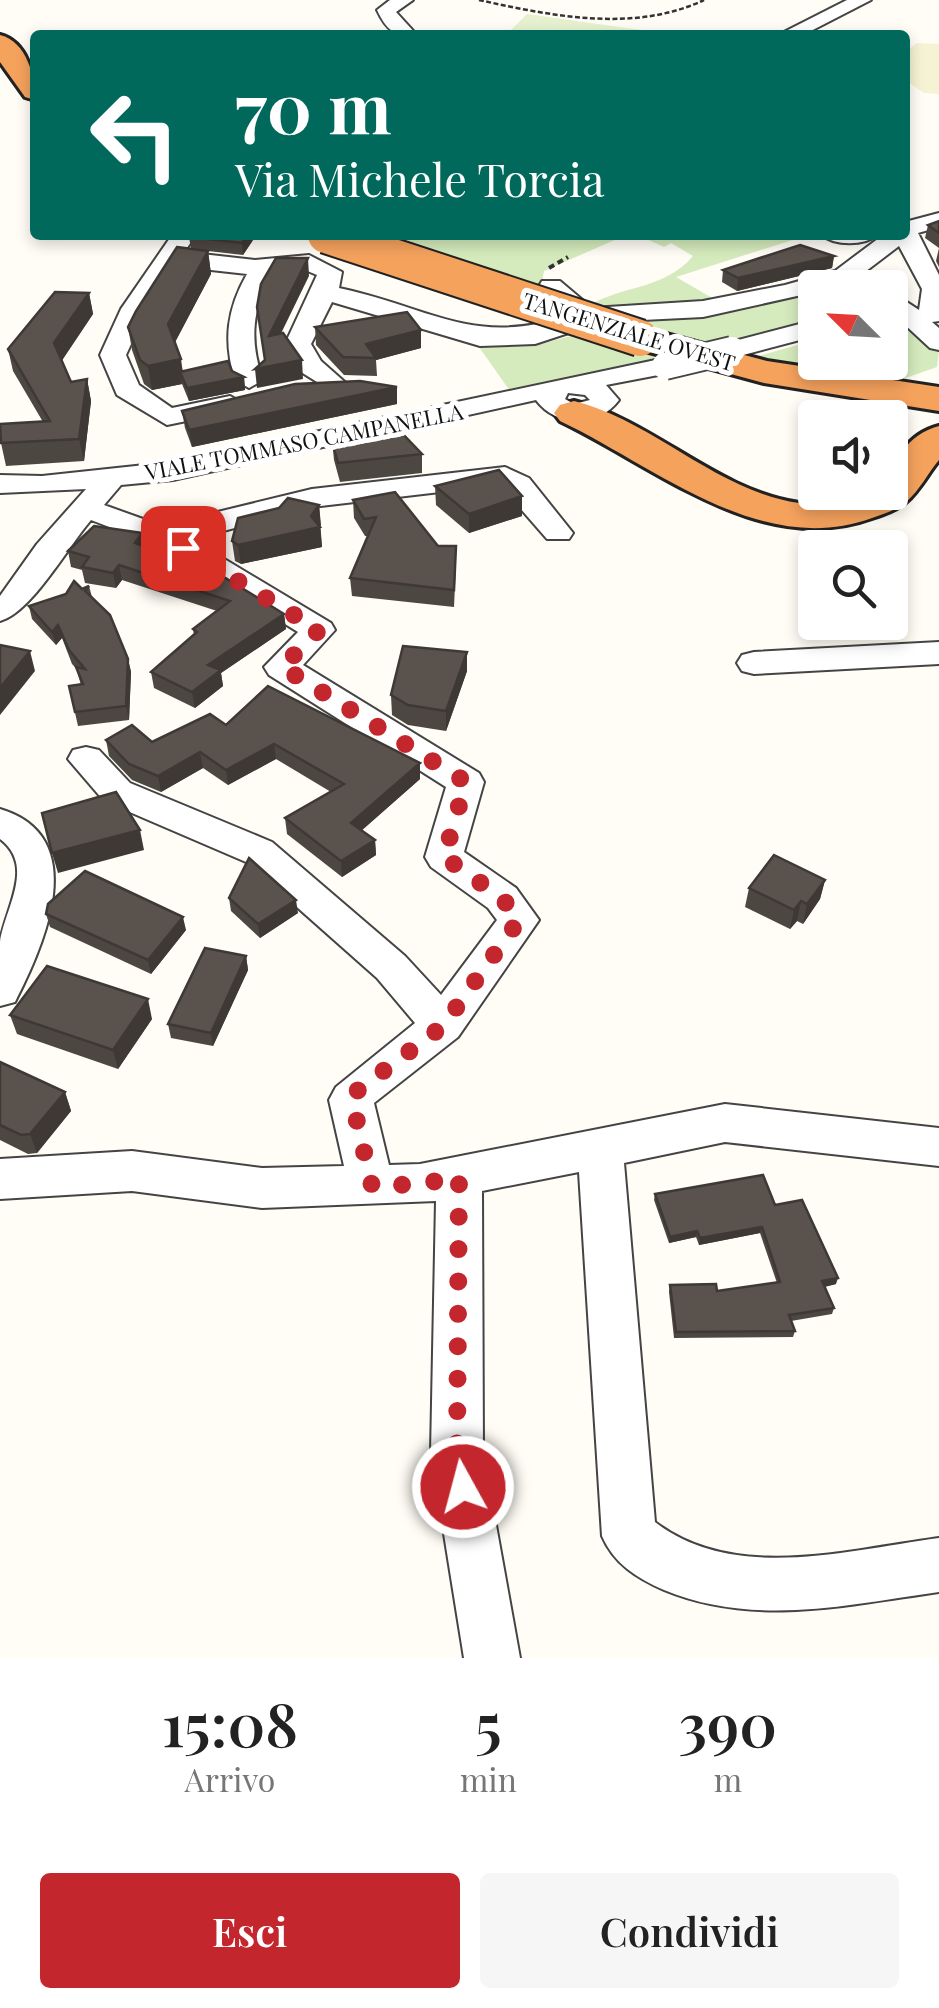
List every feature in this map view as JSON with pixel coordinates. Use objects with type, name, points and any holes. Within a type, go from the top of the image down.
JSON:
[{"type":"highway","points":[[0,43],[30,84]]},
{"type":"highway","name":"TANGENZIALE OVEST","points":[[341,240],[640,338],[764,372],[939,400]]},
{"type":"highway","points":[[764,372],[901,385],[939,376]]},
{"type":"highway","points":[[764,372],[837,400]]},
{"type":"highway","points":[[578,400],[628,438],[740,502],[812,514],[842,514],[884,499],[927,450]]},
{"type":"street","points":[[400,30],[392,24],[386,10],[404,0]]},
{"type":"street","points":[[799,30],[862,0]]},
{"type":"street","points":[[910,224],[939,205]]},
{"type":"street","points":[[910,227],[939,220]]},
{"type":"street","points":[[324,293],[363,300],[480,338],[556,332],[588,318],[703,309],[788,292],[844,276],[889,240]]},
{"type":"street","points":[[906,240],[916,329],[939,342]]},
{"type":"street","points":[[333,384],[310,366],[298,344],[324,293],[330,272],[323,264],[284,261],[262,268],[177,246],[134,309],[114,355],[126,388],[167,417],[333,384],[367,386]]},
{"type":"street","points":[[249,380],[238,352],[240,315],[262,268]]},
{"type":"street","points":[[552,286],[588,318]]},
{"type":"street","name":"VIALE TOMMASO CAMPANELLA","points":[[578,400],[665,366],[798,333]]},
{"type":"street","name":"VIALE TOMMASO CAMPANELLA","points":[[0,484],[173,471],[487,404],[578,400],[665,366]]},
{"type":"street","points":[[401,392],[456,412]]},
{"type":"street","points":[[93,512],[188,530],[219,526],[308,499],[505,476],[519,484],[558,533]]},
{"type":"street","points":[[0,611],[18,599],[48,552],[93,512],[112,478]]},
{"type":"street","points":[[93,512],[170,539],[319,630],[282,667],[466,782],[444,857],[502,898],[519,920],[443,1026],[358,1090],[352,1100],[372,1186]]},
{"type":"street","points":[[754,663],[939,653]]},
{"type":"street","points":[[86,759],[117,792],[259,852],[391,967],[443,1026]]},
{"type":"street","points":[[0,822],[20,832],[36,856],[34,893],[0,990]]},
{"type":"street","points":[[0,1179],[132,1171],[262,1188],[420,1184],[725,1123],[939,1148]]},
{"type":"street","points":[[600,1149],[629,1536],[649,1557],[698,1576],[765,1585],[939,1566]]},
{"type":"street","points":[[459,1177],[457,1452],[492,1658]]},
{"type":"path","points":[[479,0],[560,14],[610,17],[675,12],[704,0]]},
{"type":"shaded area","points":[[917,43],[939,44],[939,94],[924,93],[910,83],[910,48]]},
{"type":"green space","points":[[527,14],[641,30],[511,30]]},
{"type":"green space","points":[[358,240],[615,240],[544,271],[541,287]]},
{"type":"green space","points":[[649,240],[792,240],[676,277],[733,310],[798,295],[798,323],[708,346],[673,339],[586,307],[657,281],[682,267],[693,256],[671,243],[664,247]]},
{"type":"green space","points":[[908,331],[939,351],[937,367],[908,377]]},
{"type":"green space","points":[[582,333],[668,356],[510,391],[479,347],[541,344]]},
{"type":"green space","points":[[798,345],[798,366],[748,359]]},
{"type":"building","points":[[939,221],[939,233],[928,225]]},
{"type":"building","points":[[800,245],[834,256],[738,278],[723,270]]},
{"type":"building","points":[[177,247],[208,251],[168,324],[181,359],[148,366],[140,360],[128,327]]},
{"type":"building","points":[[276,258],[308,258],[269,336],[283,333],[302,360],[255,369],[265,360],[257,307],[261,284]]},
{"type":"building","points":[[55,292],[89,293],[54,343],[71,382],[87,379],[79,439],[1,443],[0,424],[50,421],[8,349]]},
{"type":"building","points":[[407,312],[421,330],[366,344],[376,358],[343,357],[315,327]]},
{"type":"building","points":[[228,361],[232,371],[244,377],[187,388],[180,372]]},
{"type":"building","points":[[360,381],[397,387],[189,430],[182,411],[295,384]]},
{"type":"building","points":[[400,431],[422,454],[338,463],[332,441]]},
{"type":"building","points":[[499,470],[522,496],[469,514],[435,486]]},
{"type":"building","points":[[395,492],[438,546],[456,546],[454,590],[350,578],[376,517],[364,519],[353,500]]},
{"type":"building","points":[[288,498],[319,505],[311,516],[320,527],[238,545],[232,541],[238,518],[279,508]]},
{"type":"building","points":[[94,526],[142,533],[135,543],[174,558],[183,552],[284,614],[208,665],[221,670],[192,692],[151,672],[197,632],[193,629],[230,601],[119,565],[113,573],[82,567],[89,557],[68,551]]},
{"type":"building","points":[[74,581],[82,589],[89,586],[85,591],[110,615],[128,659],[126,706],[75,712],[69,686],[83,684],[76,667],[85,669],[69,650],[58,625],[52,632],[29,606],[66,594]]},
{"type":"building","points":[[0,645],[30,651],[0,688]]},
{"type":"building","points":[[403,646],[467,652],[446,711],[408,705],[391,695]]},
{"type":"building","points":[[268,686],[420,763],[351,823],[375,840],[341,861],[285,818],[344,784],[274,744],[226,770],[200,752],[158,776],[129,764],[106,740],[132,725],[152,742],[210,714],[226,725]]},
{"type":"building","points":[[116,792],[140,830],[52,853],[42,813]]},
{"type":"building","points":[[774,855],[825,880],[807,904],[801,901],[794,910],[749,888]]},
{"type":"building","points":[[249,858],[296,900],[258,924],[229,898]]},
{"type":"building","points":[[85,871],[183,917],[148,960],[46,914],[48,904]]},
{"type":"building","points":[[205,948],[246,956],[211,1033],[168,1024]]},
{"type":"building","points":[[47,966],[148,999],[113,1050],[10,1015]]},
{"type":"building","points":[[0,1062],[65,1092],[30,1134],[21,1135],[0,1125]]},
{"type":"building","points":[[763,1175],[775,1205],[802,1200],[838,1278],[822,1281],[834,1308],[789,1315],[795,1331],[676,1332],[670,1285],[716,1284],[717,1291],[780,1282],[762,1227],[700,1238],[697,1231],[670,1237],[655,1194]]},
{"type":"route","points":[[183,548],[235,583],[319,630],[282,667],[466,782],[444,857],[502,898],[519,920],[443,1026],[358,1090],[352,1100],[372,1186],[459,1177],[457,1452],[463,1487]]}]
